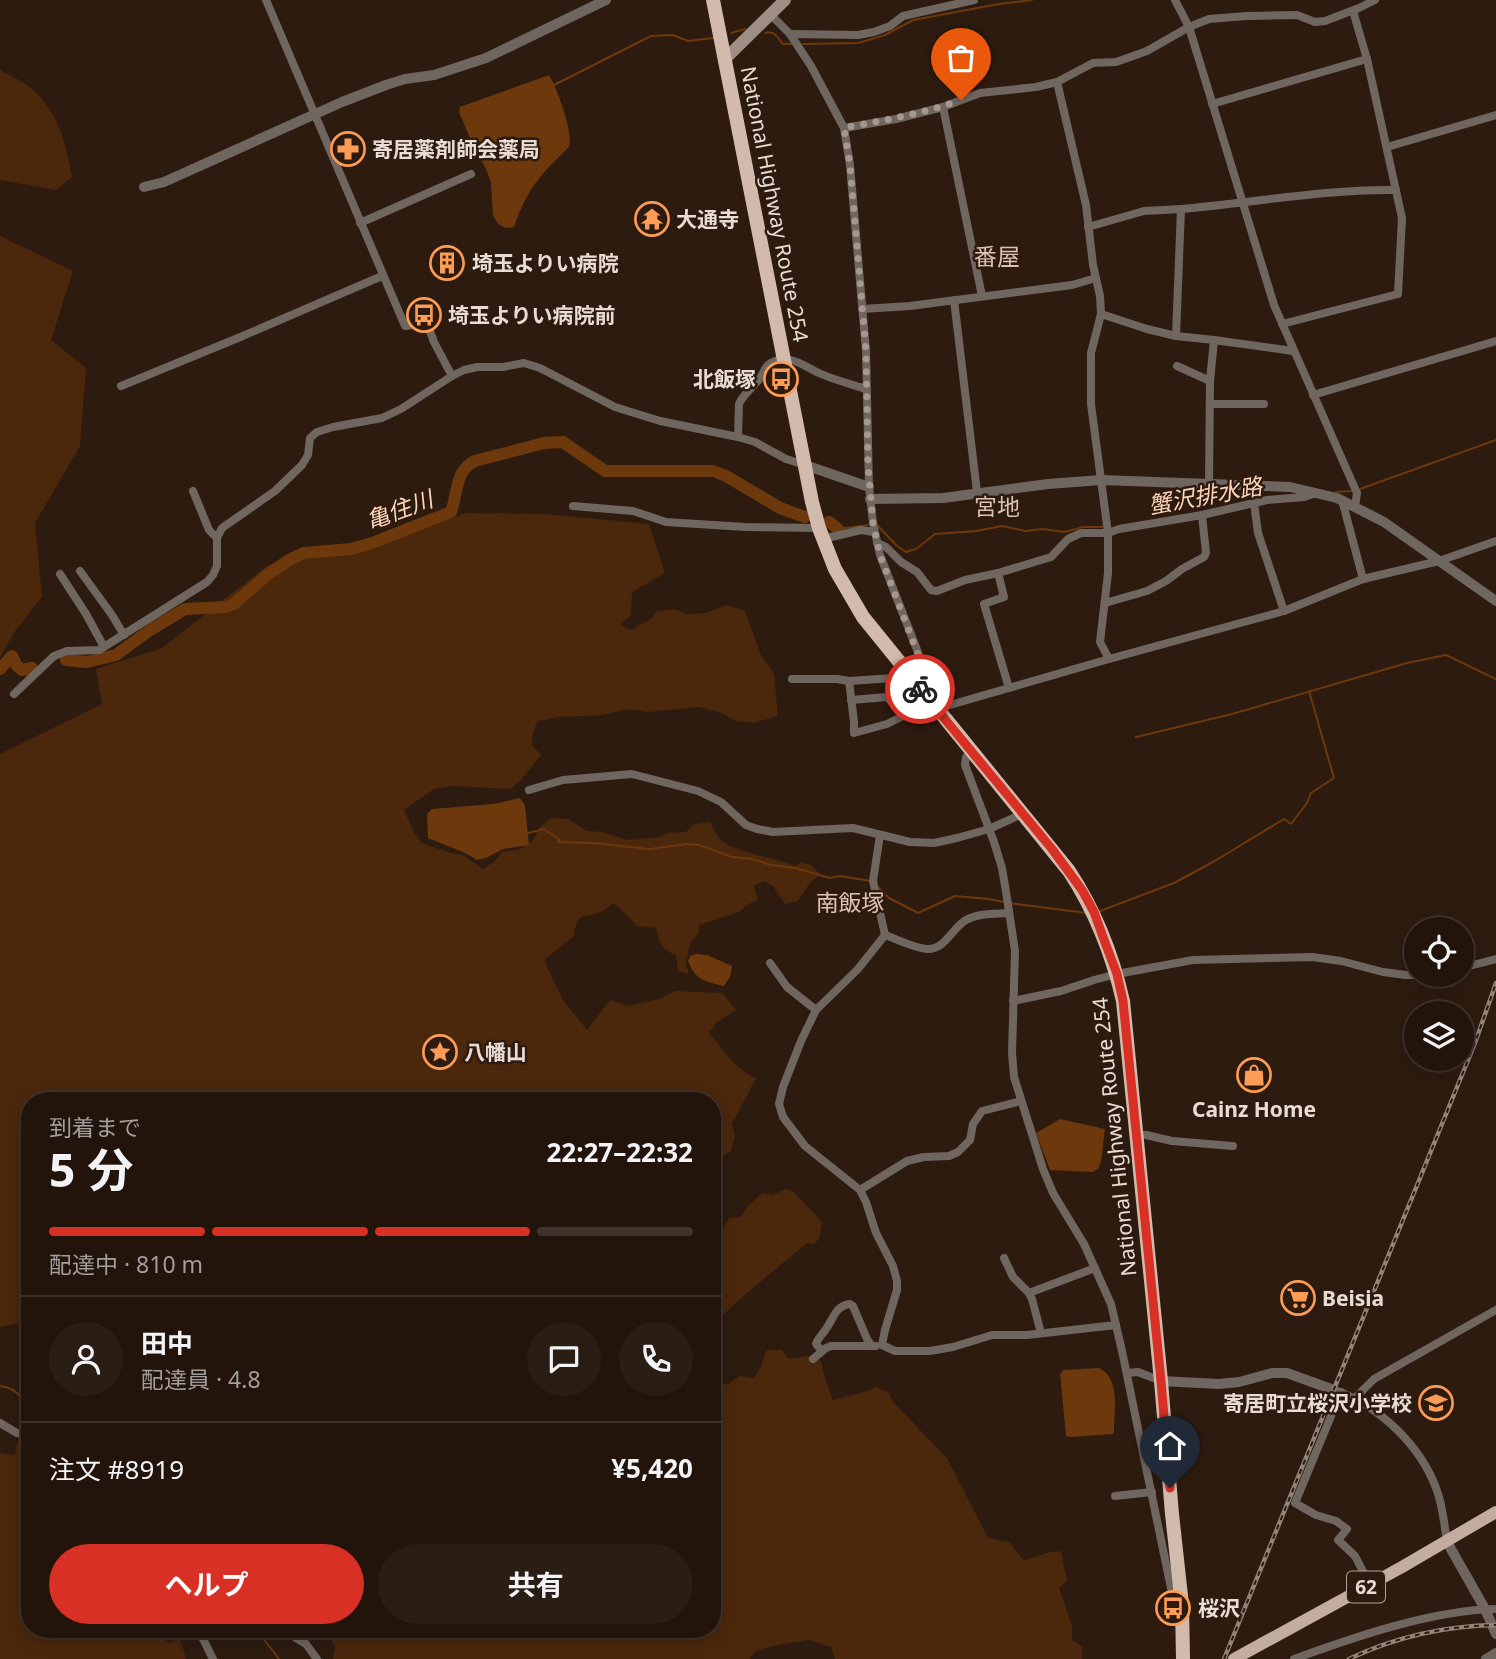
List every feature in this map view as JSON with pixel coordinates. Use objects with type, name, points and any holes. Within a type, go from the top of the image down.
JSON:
[{"type":"highway","name":"National Highway Route 254","points":[[713,0],[805,466],[821,533],[835,569],[863,617],[918,686],[929,708],[971,752],[1052,849],[1082,890],[1094,912],[1117,974],[1123,1001],[1161,1381],[1182,1605],[1183,1659]]},
{"type":"main road","points":[[724,60],[785,0]]},
{"type":"main road","name":"62","points":[[1234,1659],[1447,1542],[1496,1512]]},
{"type":"street","points":[[266,0],[405,326],[427,323],[452,376]]},
{"type":"street","points":[[144,187],[163,182],[386,85],[434,75],[486,58],[606,0]]},
{"type":"street","points":[[790,34],[858,35],[890,26],[903,16],[974,0]]},
{"type":"street","points":[[1175,0],[1189,27],[1274,305],[1357,494],[1355,507]]},
{"type":"street","points":[[844,128],[943,107],[979,93],[1037,87],[1057,82],[1093,63],[1116,62],[1147,51],[1209,19],[1297,15],[1315,22],[1325,22],[1375,0]]},
{"type":"street","points":[[1282,324],[1398,294],[1402,218],[1367,59],[1353,11]]},
{"type":"street","points":[[770,15],[790,34],[811,66],[844,128],[850,165],[866,351],[869,493],[874,532],[920,660],[923,674],[918,686]]},
{"type":"street","points":[[1212,104],[1367,59]]},
{"type":"street","points":[[1057,82],[1086,205],[1093,265],[1100,296],[1101,314],[1091,353],[1091,404],[1108,533],[1108,573],[1100,642],[1109,659]]},
{"type":"street","points":[[943,107],[982,296]]},
{"type":"street","points":[[1387,147],[1496,115]]},
{"type":"street","points":[[360,223],[471,174]]},
{"type":"street","points":[[1088,227],[1144,211],[1243,203],[1280,196],[1396,190]]},
{"type":"street","points":[[1176,336],[1181,209]]},
{"type":"street","points":[[121,386],[383,276]]},
{"type":"street","points":[[862,309],[1072,285],[1096,278]]},
{"type":"street","points":[[954,300],[977,492]]},
{"type":"street","points":[[1101,314],[1176,336],[1293,351]]},
{"type":"street","points":[[1209,484],[1210,381],[1214,340]]},
{"type":"street","points":[[1313,395],[1496,341]]},
{"type":"street","points":[[738,437],[739,404],[769,364],[793,360],[866,389]]},
{"type":"street","points":[[14,694],[54,656],[67,651],[99,650],[207,582],[217,566],[217,538],[222,528],[275,491],[302,465],[308,455],[310,438],[317,432],[382,418],[464,370],[524,363],[540,368],[615,407],[660,421],[755,442],[869,493],[943,498],[977,492],[1101,480],[1290,487],[1319,492],[1342,500],[1384,523],[1496,601]]},
{"type":"street","points":[[1177,366],[1210,381]]},
{"type":"street","points":[[1210,404],[1264,404]]},
{"type":"street","points":[[193,491],[209,530],[217,538]]},
{"type":"street","points":[[877,543],[918,572],[931,590],[937,592],[965,580],[1051,557],[1068,539],[1081,533],[1108,533],[1319,492]]},
{"type":"street","points":[[1342,500],[1363,579]]},
{"type":"street","points":[[1254,503],[1258,533],[1284,611]]},
{"type":"street","points":[[573,506],[633,511],[666,522],[821,533],[861,530],[874,532]]},
{"type":"street","points":[[1105,603],[1147,590],[1205,557],[1202,515]]},
{"type":"street","points":[[849,681],[854,733],[929,708],[1284,611],[1363,579],[1439,561],[1496,541]]},
{"type":"street","points":[[80,571],[124,635]]},
{"type":"street","points":[[998,573],[1004,597],[984,604],[1009,688]]},
{"type":"street","points":[[60,575],[104,647]]},
{"type":"street","points":[[792,679],[849,681],[894,678],[929,708]]},
{"type":"street","points":[[851,700],[887,696],[904,716]]},
{"type":"street","points":[[971,752],[966,757],[965,765],[1002,868],[1015,951],[1012,1066],[1043,1169],[1084,1244],[1111,1304],[1172,1593],[1175,1600],[1182,1605]]},
{"type":"street","points":[[529,790],[563,780],[632,774],[698,791],[721,803],[746,825],[757,830],[773,832],[853,828],[910,842],[934,843],[989,829],[1022,814]]},
{"type":"street","points":[[880,835],[873,881],[885,935]]},
{"type":"street","points":[[885,935],[918,947],[934,948],[959,925],[973,917],[1009,913]]},
{"type":"street","points":[[882,1345],[897,1281],[866,1202],[860,1190],[805,1146],[783,1117],[779,1104],[792,1064],[817,1010],[858,969],[885,935]]},
{"type":"street","points":[[1013,1000],[1061,991],[1094,979],[1193,960],[1312,957],[1404,975]]},
{"type":"street","points":[[1474,965],[1496,959]]},
{"type":"street","points":[[770,964],[787,987],[817,1010]]},
{"type":"street","points":[[860,1190],[907,1161],[949,1156],[958,1152],[970,1140],[973,1124],[982,1111],[1021,1101]]},
{"type":"street","points":[[1136,1135],[1233,1146]]},
{"type":"street","points":[[1004,1258],[1013,1277],[1029,1293],[1036,1308],[1041,1333]]},
{"type":"street","points":[[1029,1293],[1096,1268]]},
{"type":"street","points":[[822,1351],[816,1344],[817,1340],[829,1326],[834,1314],[850,1304],[872,1346]]},
{"type":"street","points":[[1355,1398],[1374,1379],[1496,1310]]},
{"type":"street","points":[[813,1359],[826,1348],[839,1346],[882,1345],[895,1351],[930,1351],[992,1335],[1027,1335],[1116,1325]]},
{"type":"street","points":[[1127,1373],[1138,1372],[1161,1381],[1219,1384],[1239,1382],[1272,1373],[1286,1373],[1355,1398],[1374,1410],[1421,1458],[1438,1493],[1447,1542],[1490,1609],[1496,1634]]},
{"type":"street","points":[[1337,1391],[1295,1503],[1316,1515],[1336,1521],[1347,1529],[1338,1540],[1355,1556],[1370,1585]]},
{"type":"street","points":[[0,1423],[21,1434]]},
{"type":"street","points":[[1115,1496],[1152,1492]]},
{"type":"street","points":[[1294,1659],[1379,1631],[1460,1612],[1490,1609]]},
{"type":"street","points":[[203,1638],[213,1659]]},
{"type":"street","points":[[296,1638],[306,1644],[317,1659]]},
{"type":"street","points":[[1486,1659],[1496,1653]]},
{"type":"shaded area","points":[[0,70],[38,95],[54,116],[67,152],[72,177],[56,190],[0,180]]},
{"type":"shaded area","points":[[549,75],[567,122],[569,147],[536,183],[524,202],[514,227],[504,227],[493,215],[491,183],[459,112],[460,107]]},
{"type":"shaded area","points":[[0,236],[73,271],[51,340],[86,368],[80,446],[35,523],[42,597],[15,631],[0,657]]},
{"type":"shaded area","points":[[466,513],[546,514],[649,524],[665,573],[632,592],[631,615],[620,625],[631,630],[652,618],[657,611],[675,609],[686,614],[706,613],[727,605],[745,611],[761,655],[774,674],[778,716],[753,723],[736,721],[722,713],[699,707],[648,712],[626,709],[604,715],[538,721],[533,732],[532,745],[541,755],[511,789],[452,786],[434,789],[404,810],[422,843],[463,855],[483,869],[502,852],[518,850],[532,842],[540,827],[551,818],[568,819],[587,831],[628,840],[686,832],[694,824],[710,822],[727,844],[795,866],[801,862],[811,865],[820,874],[809,884],[798,901],[785,904],[773,886],[763,881],[754,886],[758,900],[739,912],[699,925],[699,933],[690,943],[686,963],[689,974],[678,971],[676,955],[662,945],[656,928],[637,926],[614,903],[603,911],[579,919],[574,936],[544,960],[563,1000],[587,1030],[610,1000],[629,1006],[656,1000],[676,991],[722,993],[736,1010],[717,1022],[709,1033],[735,1064],[756,1078],[732,1124],[735,1136],[731,1151],[721,1157],[721,1092],[21,1092],[21,1323],[0,1327],[0,754],[102,704],[96,669],[162,648],[268,565],[375,545]]},
{"type":"shaded area","points":[[520,798],[525,805],[529,845],[503,849],[477,860],[428,838],[427,814],[432,809],[494,804]]},
{"type":"shaded area","points":[[707,955],[732,966],[730,977],[724,986],[707,981],[694,972],[688,961],[690,956]]},
{"type":"shaded area","points":[[1060,1119],[1105,1129],[1098,1169],[1092,1172],[1050,1170],[1036,1133]]},
{"type":"shaded area","points":[[786,1189],[794,1192],[822,1222],[819,1239],[814,1244],[807,1243],[721,1317],[721,1232],[729,1218],[741,1217],[762,1193],[773,1195]]},
{"type":"shaded area","points":[[767,1350],[782,1350],[789,1359],[807,1356],[821,1361],[833,1400],[876,1387],[888,1392],[893,1402],[947,1458],[988,1538],[1009,1542],[1024,1561],[1049,1552],[1061,1551],[1067,1581],[1059,1588],[1072,1626],[1072,1639],[1082,1647],[1082,1659],[835,1659],[831,1647],[809,1640],[756,1651],[749,1659],[333,1659],[335,1647],[330,1638],[721,1638],[721,1385],[729,1384],[739,1376],[753,1378],[760,1369]]},
{"type":"shaded area","points":[[1099,1368],[1111,1380],[1113,1388],[1114,1432],[1066,1436],[1060,1373],[1063,1370]]},
{"type":"shaded area","points":[[21,1437],[21,1638],[164,1638],[168,1643],[180,1639],[186,1659],[0,1659],[0,1453],[15,1455]]},
{"type":"waterway","points":[[803,44],[858,43],[885,35],[913,20],[1032,0]]},
{"type":"waterway","points":[[731,33],[745,29]]},
{"type":"waterway","points":[[765,33],[773,33],[783,44],[791,44]]},
{"type":"waterway","points":[[554,85],[651,36],[673,35],[688,41],[713,38]]},
{"type":"waterway","name":"蟹沢排水路","points":[[1360,489],[1496,440]]},
{"type":"waterway","name":"亀住川","points":[[66,660],[87,662],[116,655],[185,609],[226,607],[234,604],[267,575],[304,553],[351,549],[451,512],[460,476],[469,465],[475,461],[544,443],[563,442],[605,471],[713,471],[780,508],[805,517]]},
{"type":"waterway","name":"蟹沢排水路","points":[[1336,492],[1352,491]]},
{"type":"waterway","name":"亀住川","points":[[829,522],[838,529]]},
{"type":"waterway","name":"蟹沢排水路","points":[[838,529],[868,525]]},
{"type":"waterway","name":"蟹沢排水路","points":[[878,526],[906,552],[916,549],[935,534],[1002,526],[1025,531],[1043,529],[1064,532],[1083,527],[1102,527]]},
{"type":"waterway","points":[[1136,737],[1232,714],[1407,663],[1446,655],[1496,679]]},
{"type":"waterway","name":"亀住川","points":[[0,669],[12,656],[22,670],[32,668]]},
{"type":"waterway","points":[[1100,911],[1174,883],[1284,819],[1291,824],[1311,793],[1334,778],[1309,691]]},
{"type":"waterway","points":[[528,833],[544,829],[560,840],[558,842],[649,849],[699,845],[732,857],[795,868],[830,878],[840,876],[871,881]]},
{"type":"waterway","points":[[878,887],[889,898],[918,913],[955,896],[1004,902]]},
{"type":"waterway","points":[[1009,903],[1087,913]]},
{"type":"waterway","points":[[0,1386],[21,1397]]},
{"type":"waterway","points":[[263,1638],[279,1659]]},
{"type":"railway","points":[[1224,1659],[1475,1043],[1496,983]]},
{"type":"railway","points":[[1349,1659],[1420,1634],[1496,1625]]},
{"type":"way so far","points":[[920,689],[918,686],[923,674],[920,660],[880,555],[874,532],[868,466],[866,351],[850,165],[844,128],[895,119],[961,100]]},
{"type":"place","name":"寄居薬剤師会薬局","points":[[348,149]]},
{"type":"place","name":"大通寺","points":[[652,219]]},
{"type":"place","name":"埼玉よりい病院","points":[[447,263]]},
{"type":"place","name":"埼玉よりい病院前","points":[[424,315]]},
{"type":"place","name":"北飯塚","points":[[781,379]]},
{"type":"place","name":"八幡山","points":[[440,1052]]},
{"type":"place","name":"Cainz Home","points":[[1254,1075]]},
{"type":"place","name":"Beisia","points":[[1298,1298]]},
{"type":"place","name":"寄居町立桜沢小学校","points":[[1436,1403]]},
{"type":"place","name":"桜沢","points":[[1173,1608]]},
{"type":"district","name":"番屋","points":[[997,256]]},
{"type":"district","name":"宮地","points":[[997,506]]},
{"type":"district","name":"南飯塚","points":[[850,902]]},
{"type":"route","points":[[920,689],[1069,871],[1094,912],[1117,974],[1123,1001],[1170,1488]]}]
